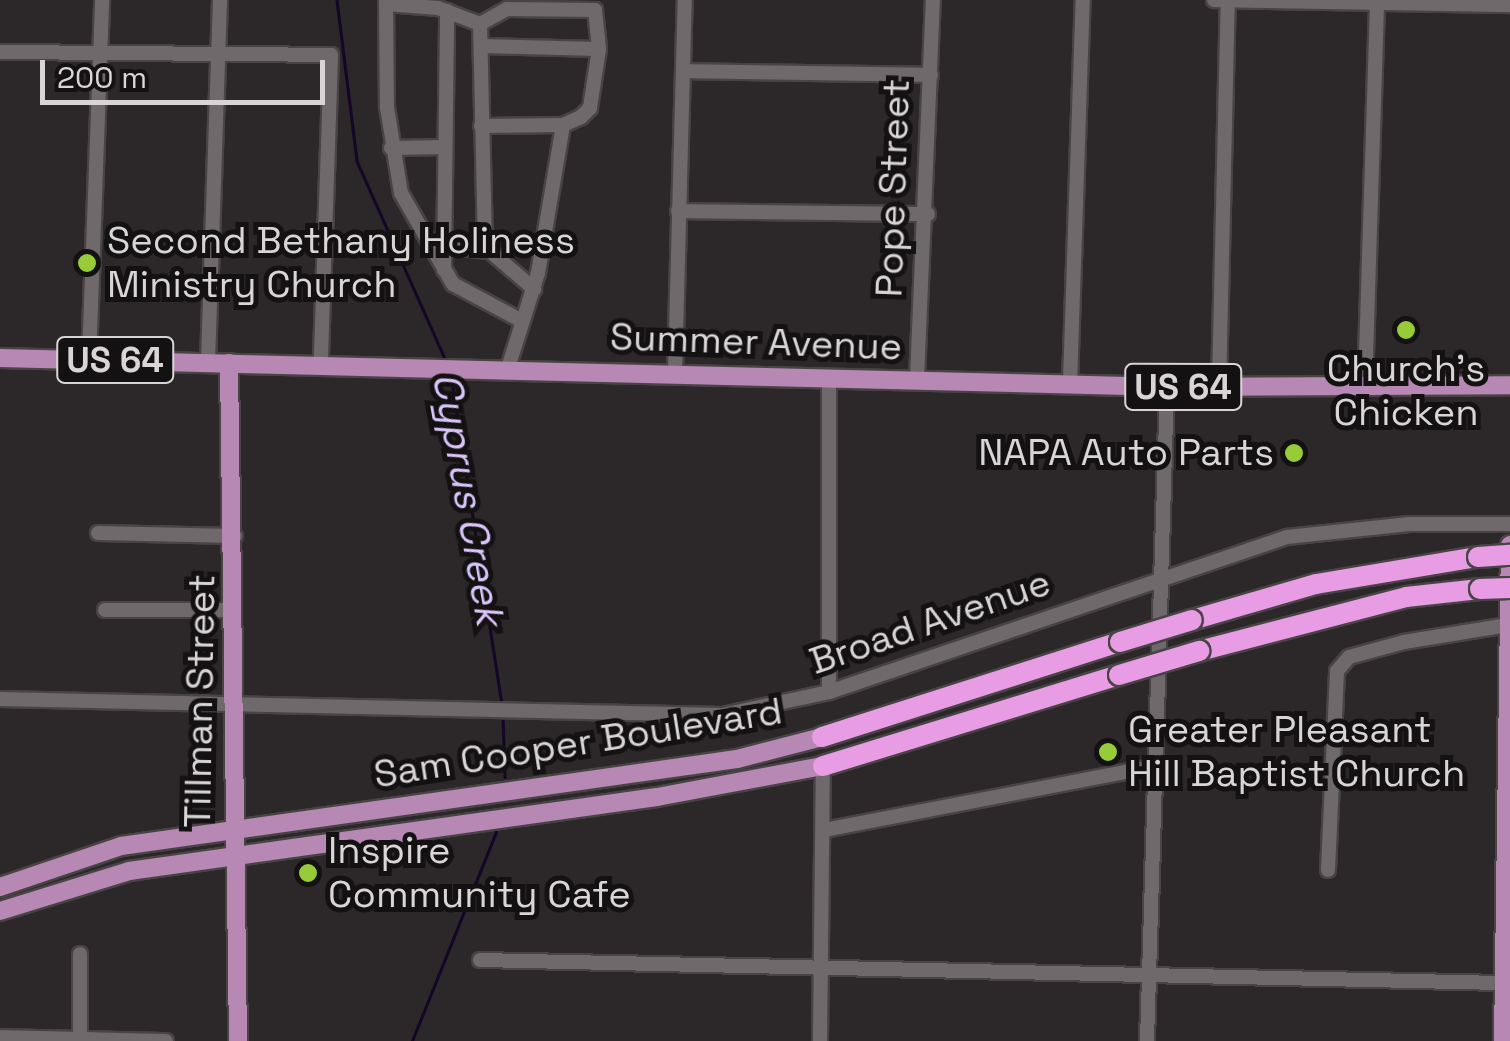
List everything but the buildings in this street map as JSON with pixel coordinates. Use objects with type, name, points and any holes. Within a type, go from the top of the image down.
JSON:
[{"type":"highway","name":"Sam Cooper Boulevard","points":[[822,737],[1316,584],[1510,556]]},
{"type":"highway","name":"Sam Cooper Boulevard","points":[[824,766],[1199,651],[1388,602],[1510,588]]},
{"type":"main road","name":"Summer Avenue","points":[[0,358],[469,366],[1167,387],[1510,385]]},
{"type":"main road","name":"Tillman Street","points":[[230,362],[235,536],[230,832],[238,1041]]},
{"type":"main road","points":[[1503,1041],[1510,544]]},
{"type":"main road","name":"Sam Cooper Boulevard","points":[[0,887],[121,846],[724,761],[822,737]]},
{"type":"main road","name":"Sam Cooper Boulevard","points":[[0,911],[72,885],[232,854],[657,797],[824,766]]},
{"type":"street","points":[[90,359],[102,0]]},
{"type":"street","points":[[208,362],[220,0]]},
{"type":"street","points":[[675,372],[685,0]]},
{"type":"street","name":"Pope Street","points":[[916,380],[928,214],[932,0]]},
{"type":"street","points":[[1070,384],[1083,0]]},
{"type":"street","points":[[1214,0],[1510,4]]},
{"type":"street","points":[[1219,387],[1228,0]]},
{"type":"street","points":[[480,24],[447,11],[386,2],[391,148],[401,193],[444,271],[469,297],[522,321]]},
{"type":"street","points":[[1366,387],[1377,2]]},
{"type":"street","points":[[480,24],[507,8],[595,10],[599,49],[590,108],[563,125],[481,126]]},
{"type":"street","points":[[444,271],[447,11]]},
{"type":"street","points":[[480,24],[488,251]]},
{"type":"street","points":[[481,46],[599,49]]},
{"type":"street","points":[[0,52],[331,55],[321,363]]},
{"type":"street","points":[[683,71],[930,75]]},
{"type":"street","points":[[508,368],[534,288],[563,125]]},
{"type":"street","points":[[391,148],[445,147]]},
{"type":"street","points":[[678,211],[928,214]]},
{"type":"street","points":[[444,246],[488,251],[534,288]]},
{"type":"street","points":[[829,692],[830,377]]},
{"type":"street","points":[[1147,1041],[1167,387]]},
{"type":"street","name":"Broad Avenue","points":[[0,698],[231,708],[722,715],[829,692],[1287,537],[1410,524],[1510,524]]},
{"type":"street","points":[[98,534],[235,536]]},
{"type":"street","points":[[104,610],[234,610]]},
{"type":"street","points":[[1328,870],[1337,670],[1349,657],[1404,642],[1508,625]]},
{"type":"street","points":[[820,1041],[824,766]]},
{"type":"street","points":[[824,830],[1155,766]]},
{"type":"street","points":[[80,954],[80,1040]]},
{"type":"street","points":[[480,960],[1504,983]]},
{"type":"street","points":[[0,1038],[166,1041]]},
{"type":"waterway","name":"Cyprus Creek","points":[[337,0],[357,161],[447,363]]},
{"type":"waterway","name":"Cyprus Creek","points":[[451,375],[502,703]]},
{"type":"waterway","name":"Cyprus Creek","points":[[503,716],[505,777]]},
{"type":"waterway","points":[[412,1041],[496,832]]},
{"type":"place","name":"Second Bethany Holiness Ministry Church","points":[[87,263]]},
{"type":"place","name":"Church's Chicken","points":[[1406,330]]},
{"type":"place","name":"NAPA Auto Parts","points":[[1294,453]]},
{"type":"place","name":"Greater Pleasant Hill Baptist Church","points":[[1108,752]]},
{"type":"place","name":"Inspire Community Cafe","points":[[308,873]]}]
